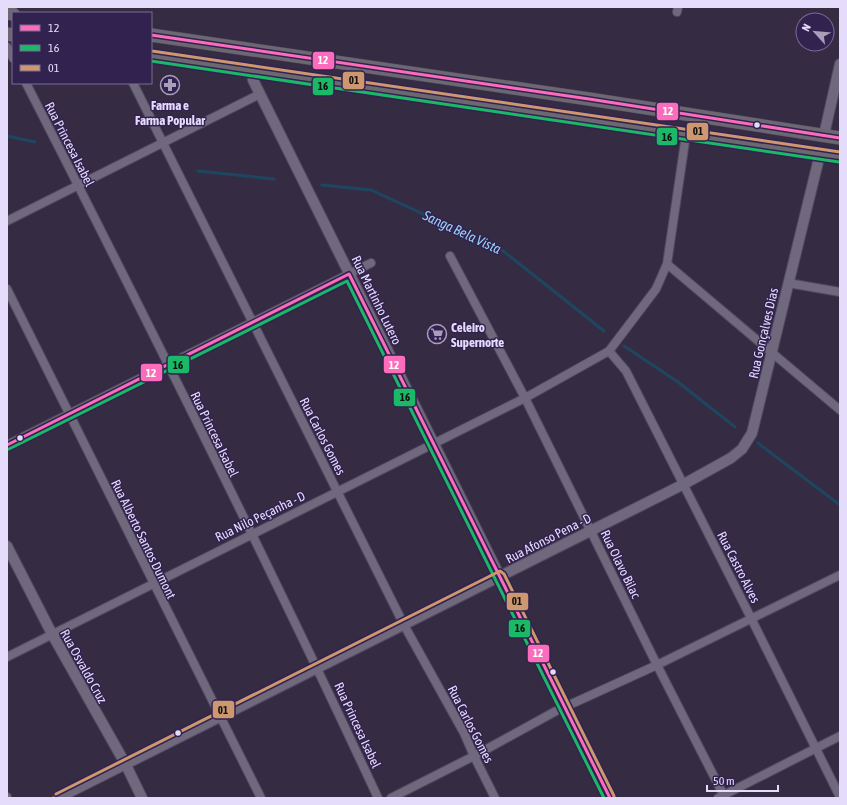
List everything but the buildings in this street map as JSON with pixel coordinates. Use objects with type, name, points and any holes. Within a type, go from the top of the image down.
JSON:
[{"type":"main road","points":[[152,35],[589,99],[840,138]]},
{"type":"main road","points":[[252,71],[253,51]]},
{"type":"main road","points":[[152,56],[840,157]]},
{"type":"main road","points":[[392,92],[396,71]]},
{"type":"main road","points":[[686,135],[689,114]]},
{"type":"street","points":[[7,47],[12,56]]},
{"type":"street","points":[[824,135],[840,64]]},
{"type":"street","name":"Rua Martinho Lutero","points":[[252,71],[253,80],[610,798]]},
{"type":"street","name":"Rua Princesa Isabel","points":[[27,84],[168,364],[318,668],[378,798]]},
{"type":"street","name":"Rua Carlos Gomes","points":[[134,84],[404,625],[464,733],[495,798]]},
{"type":"street","points":[[7,221],[260,94]]},
{"type":"street","points":[[610,351],[656,289],[667,264],[686,135]]},
{"type":"street","name":"Rua Gonçalves Dias","points":[[684,484],[731,458],[742,449],[752,433],[820,154]]},
{"type":"street","name":"Rua Olavo Bilac","points":[[450,256],[525,398],[722,797]]},
{"type":"street","points":[[7,445],[371,263]]},
{"type":"street","points":[[667,264],[840,410]]},
{"type":"street","points":[[788,283],[840,292]]},
{"type":"street","name":"Rua Alberto Santos Dumont","points":[[7,289],[261,798]]},
{"type":"street","name":"Rua Nilo Peçanha - D","points":[[7,657],[525,398],[610,351]]},
{"type":"street","name":"Rua Castro Alves","points":[[610,351],[626,371],[840,797]]},
{"type":"street","name":"Rua Afonso Pena - D","points":[[58,798],[684,484]]},
{"type":"street","name":"Rua Osvaldo Cruz","points":[[7,546],[52,634],[126,765],[142,798]]},
{"type":"street","points":[[391,798],[474,756],[556,711],[657,665],[840,575]]},
{"type":"street","points":[[722,797],[840,736]]},
{"type":"waterway","name":"Sanga Bela Vista","points":[[7,136],[35,142]]},
{"type":"waterway","name":"Sanga Bela Vista","points":[[198,171],[274,179]]},
{"type":"waterway","name":"Sanga Bela Vista","points":[[322,185],[371,190],[502,250],[604,331]]},
{"type":"waterway","name":"Sanga Bela Vista","points":[[624,346],[678,382],[735,427]]},
{"type":"waterway","name":"Sanga Bela Vista","points":[[758,443],[840,505]]},
{"type":"transit line","name":"12","points":[[152,35],[589,99],[840,138]]},
{"type":"transit line","name":"01","points":[[152,51],[840,152]]},
{"type":"transit line","name":"16","points":[[152,61],[839,162]]},
{"type":"transit line","name":"12","points":[[7,445],[349,274],[610,798]]},
{"type":"transit line","name":"16","points":[[9,449],[347,281],[604,798]]},
{"type":"transit line","name":"01","points":[[56,794],[500,571],[504,574],[614,796]]},
{"type":"place","name":"Farma e Farma Popular","points":[[170,85]]},
{"type":"place","name":"Celeiro Supernorte","points":[[437,334]]}]
